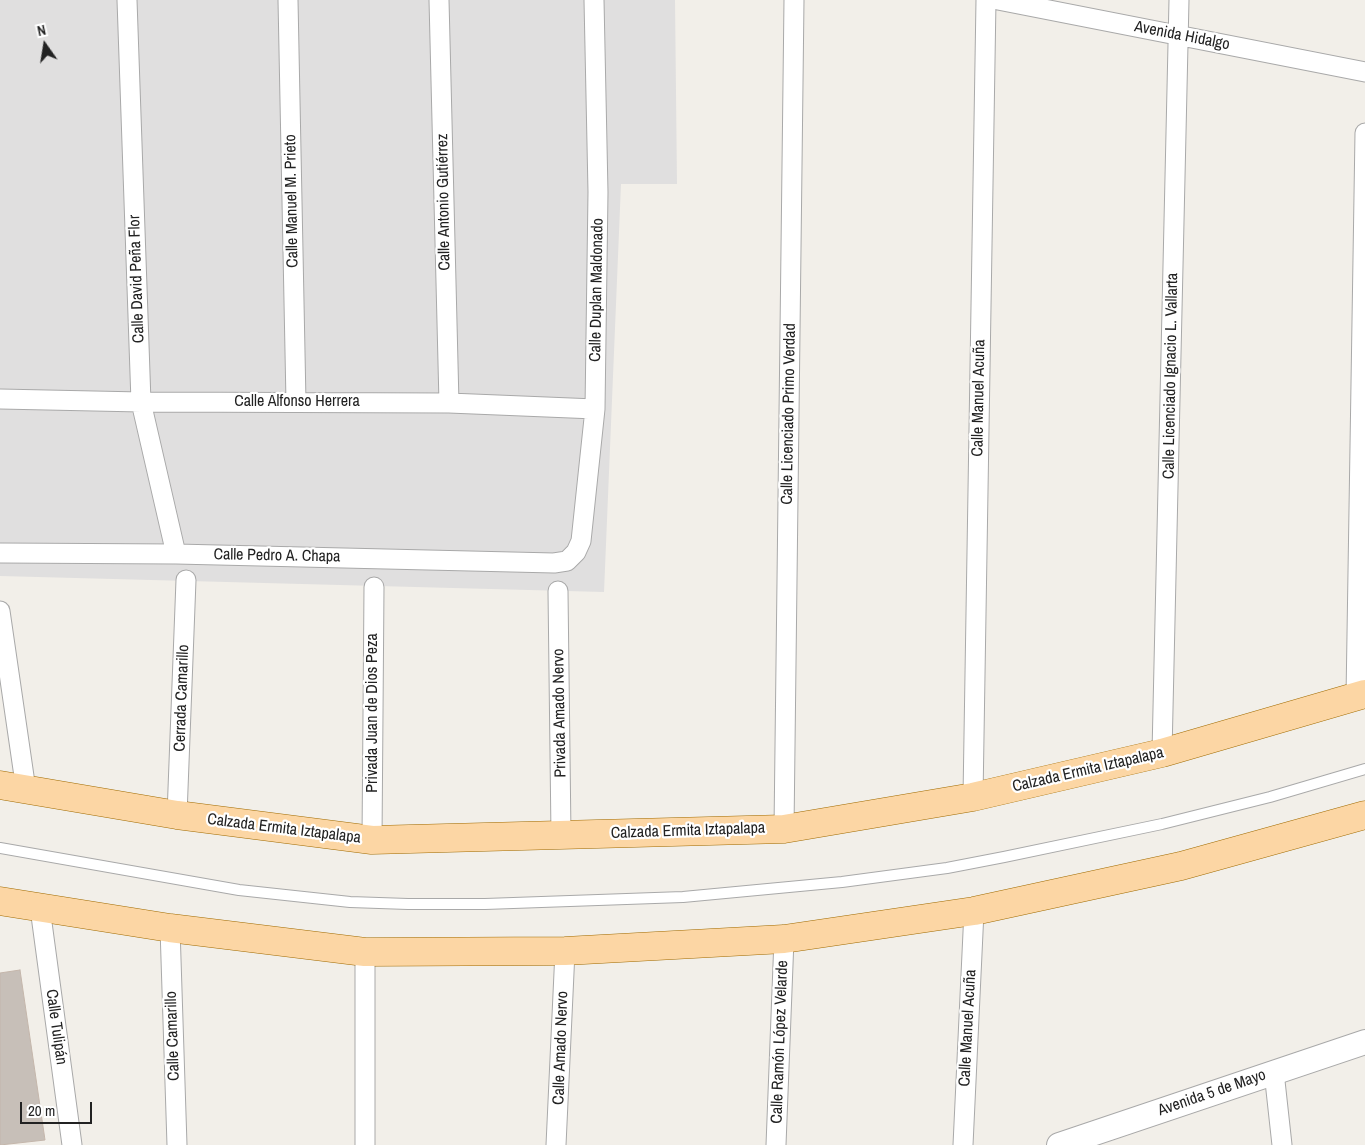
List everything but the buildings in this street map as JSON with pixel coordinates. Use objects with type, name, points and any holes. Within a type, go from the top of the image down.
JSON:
[{"type":"main road","name":"Calzada Ermita Iztapalapa","points":[[13,788],[177,815],[372,840],[784,829],[973,797],[1162,753],[1360,695]]},
{"type":"main road","points":[[0,901],[170,928],[365,952],[565,951],[784,939],[974,911],[1181,866],[1365,815]]},
{"type":"street","name":"Calle David Peña Flor","points":[[127,0],[141,402],[176,554]]},
{"type":"street","name":"Calle Manuel M. Prieto","points":[[288,0],[296,402]]},
{"type":"street","name":"Calle Antonio Gutiérrez","points":[[439,0],[449,404]]},
{"type":"street","name":"Calle Duplan Maldonado","points":[[554,563],[567,561],[576,552],[581,540],[595,409],[598,192],[594,0]]},
{"type":"street","name":"Calle Licenciado Primo Verdad","points":[[784,829],[794,0]]},
{"type":"street","name":"Calle Manuel Acuña","points":[[973,797],[986,0]]},
{"type":"street","name":"Avenida Hidalgo","points":[[998,0],[1365,72]]},
{"type":"street","name":"Calle Licenciado Ignacio L. Vallarta","points":[[1162,753],[1179,0]]},
{"type":"street","points":[[1360,695],[1365,133]]},
{"type":"street","name":"Calle Alfonso Herrera","points":[[0,399],[449,404],[595,409]]},
{"type":"street","name":"Calle Pedro A. Chapa","points":[[0,553],[176,554],[554,563]]},
{"type":"street","name":"Cerrada Camarillo","points":[[177,815],[186,580]]},
{"type":"street","name":"Privada Juan de Dios Peza","points":[[372,840],[374,587]]},
{"type":"street","name":"Privada Amado Nervo","points":[[558,591],[561,835]]},
{"type":"street","points":[[0,612],[13,788]]},
{"type":"street","name":"Calle Tulipán","points":[[40,908],[72,1145]]},
{"type":"street","name":"Calle Manuel Acuña","points":[[963,1145],[974,911]]},
{"type":"street","name":"Calle Camarillo","points":[[170,928],[177,1145]]},
{"type":"street","name":"Calle Ramón López Velarde","points":[[776,1145],[784,939]]},
{"type":"street","name":"Calle Amado Nervo","points":[[556,1145],[565,951]]},
{"type":"street","points":[[365,952],[365,1145]]},
{"type":"street","name":"Avenida 5 de Mayo","points":[[1060,1145],[1365,1042]]},
{"type":"street","points":[[1274,1072],[1282,1145]]},
{"type":"lane","points":[[0,848],[239,890],[350,902],[476,904],[674,898],[842,882],[947,868],[1162,824],[1270,797],[1365,770]]},
{"type":"shaded area","points":[[0,0],[675,0],[677,184],[621,184],[604,592],[0,576]]}]
